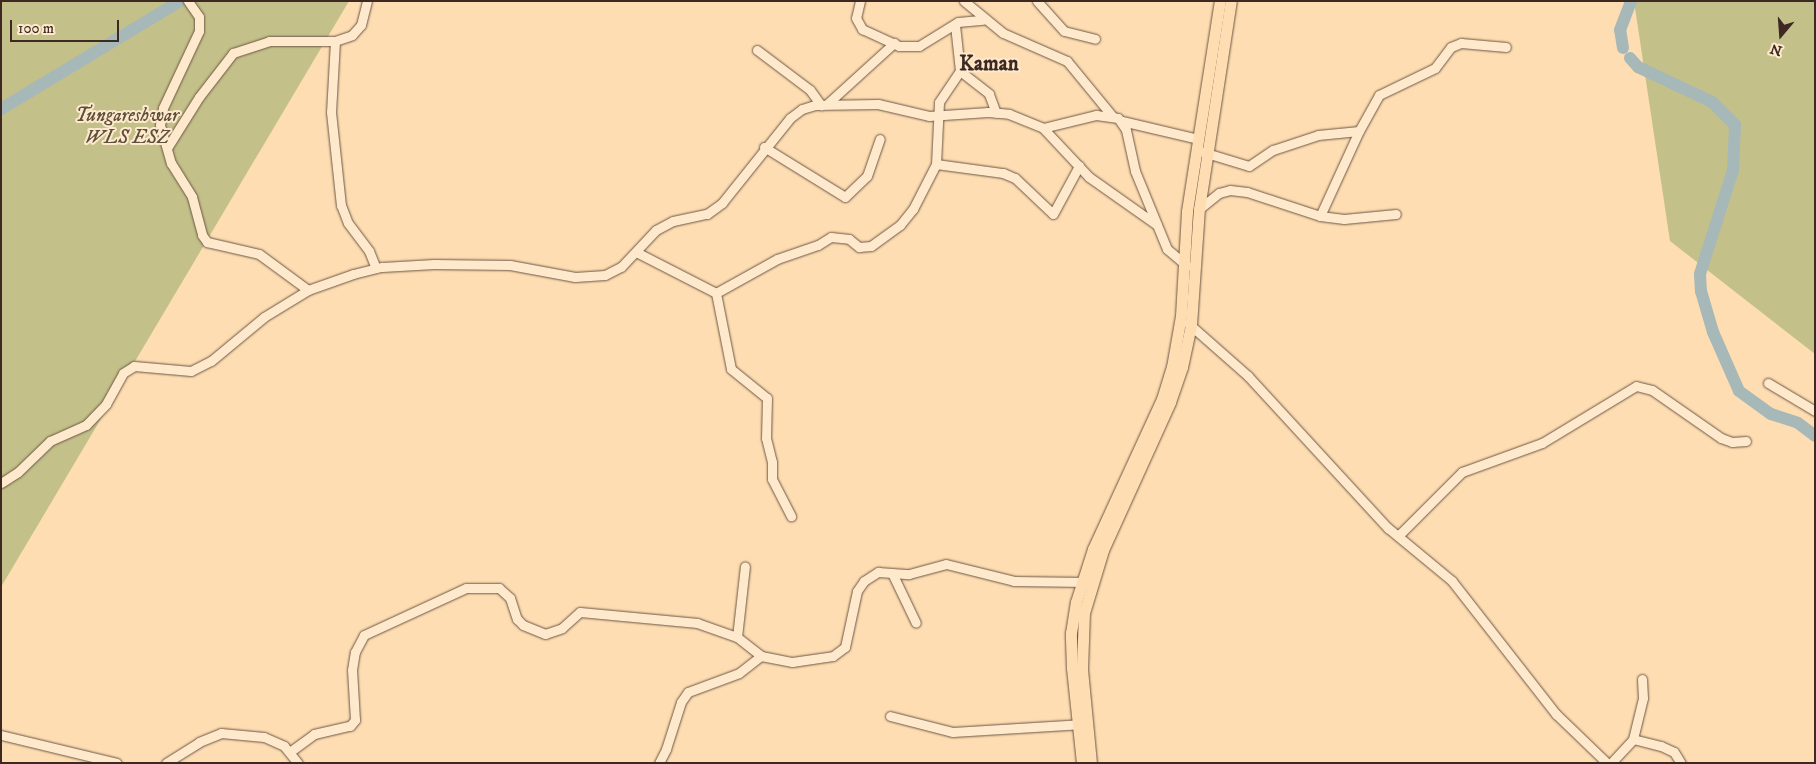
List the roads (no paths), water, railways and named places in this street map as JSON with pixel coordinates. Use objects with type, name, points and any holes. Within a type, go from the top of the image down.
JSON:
[{"type":"main road","points":[[1082,763],[1082,635],[1086,582],[1092,549],[1162,399],[1172,367],[1181,316],[1184,264],[1220,1]]},
{"type":"main road","points":[[1086,582],[1170,402],[1182,367],[1191,325],[1201,147],[1231,1]]},
{"type":"main road","points":[[1082,724],[1091,763]]},
{"type":"street","points":[[167,148],[199,97],[233,53],[269,41],[335,41],[352,35],[361,25],[367,1]]},
{"type":"street","points":[[860,1],[856,18],[862,29],[894,44],[919,46],[955,25],[983,20]]},
{"type":"street","points":[[964,1],[983,20],[1003,33],[1067,62],[1113,117]]},
{"type":"street","points":[[1037,1],[1064,31],[1095,39]]},
{"type":"street","points":[[190,3],[198,17],[199,31],[163,108],[160,125],[171,163],[192,197],[202,235],[207,242],[259,254],[308,290]]},
{"type":"street","points":[[636,252],[699,287],[716,292],[777,259],[818,245],[831,237],[850,239],[859,247],[871,246],[900,225],[913,209],[936,164],[942,94],[960,71],[955,25]]},
{"type":"street","points":[[335,41],[331,112],[341,205],[348,223],[369,250],[376,268]]},
{"type":"street","points":[[1320,216],[1359,131],[1379,94],[1436,68],[1452,47],[1472,42],[1506,47]]},
{"type":"street","points":[[824,105],[894,44]]},
{"type":"street","points":[[757,50],[810,90],[824,105]]},
{"type":"street","points":[[960,71],[989,94],[996,113]]},
{"type":"street","points":[[1,483],[18,472],[50,441],[86,424],[106,404],[123,373],[134,366],[191,370],[211,361],[264,317],[308,290],[376,268],[434,264],[510,265],[589,277],[605,276],[620,267],[656,230],[673,221],[707,214],[722,203],[764,147],[796,113],[824,105],[878,104],[929,116],[939,114],[996,113],[1043,128],[1079,166],[1122,203],[1157,225]]},
{"type":"street","points":[[1043,128],[1096,115],[1113,117],[1201,147],[1249,166],[1273,150],[1318,135],[1359,131]]},
{"type":"street","points":[[1122,121],[1135,171],[1167,249],[1194,270]]},
{"type":"street","points":[[764,147],[845,197],[867,176],[880,139]]},
{"type":"street","points":[[936,164],[1003,173],[1015,178],[1053,214],[1079,166]]},
{"type":"street","points":[[1199,209],[1219,193],[1230,190],[1247,192],[1320,216],[1344,219],[1396,214]]},
{"type":"street","points":[[716,292],[730,369],[767,398],[766,438],[772,462],[772,480],[791,516]]},
{"type":"street","points":[[1181,316],[1248,376],[1398,536],[1452,581],[1556,714],[1609,763],[1633,739],[1642,698],[1642,679]]},
{"type":"street","points":[[1768,383],[1815,411]]},
{"type":"street","points":[[1398,536],[1465,471],[1542,443],[1636,386],[1652,390],[1721,438],[1732,442],[1746,441]]},
{"type":"street","points":[[291,751],[314,734],[350,726],[355,720],[352,670],[355,652],[364,635],[466,588],[499,588],[510,598],[517,619],[523,625],[545,634],[562,628],[573,615],[587,612],[697,623],[738,638],[761,656],[792,662],[833,656],[845,647],[857,591],[864,581],[878,572],[909,574],[946,564],[1014,582],[1086,582]]},
{"type":"street","points":[[738,638],[745,566]]},
{"type":"street","points":[[892,573],[916,623]]},
{"type":"street","points":[[659,763],[666,749],[681,702],[688,692],[739,673],[761,656]]},
{"type":"street","points":[[890,716],[953,732],[1082,724]]},
{"type":"street","points":[[166,763],[199,742],[221,733],[264,737],[291,751],[298,763]]},
{"type":"street","points":[[1,735],[117,763]]},
{"type":"street","points":[[1633,739],[1661,746],[1674,752],[1681,763]]},
{"type":"waterway","points":[[1,109],[180,1]]},
{"type":"waterway","points":[[1623,48],[1620,30],[1631,1]]},
{"type":"waterway","points":[[1630,58],[1638,67],[1712,102],[1735,125],[1733,170],[1700,274],[1701,291],[1713,332],[1739,391],[1771,414],[1798,423],[1815,436]]},
{"type":"district","name":"Kaman","points":[[989,64]]},
{"type":"park label","name":"Tungareshwar WLS ESZ","points":[[127,127]]}]
